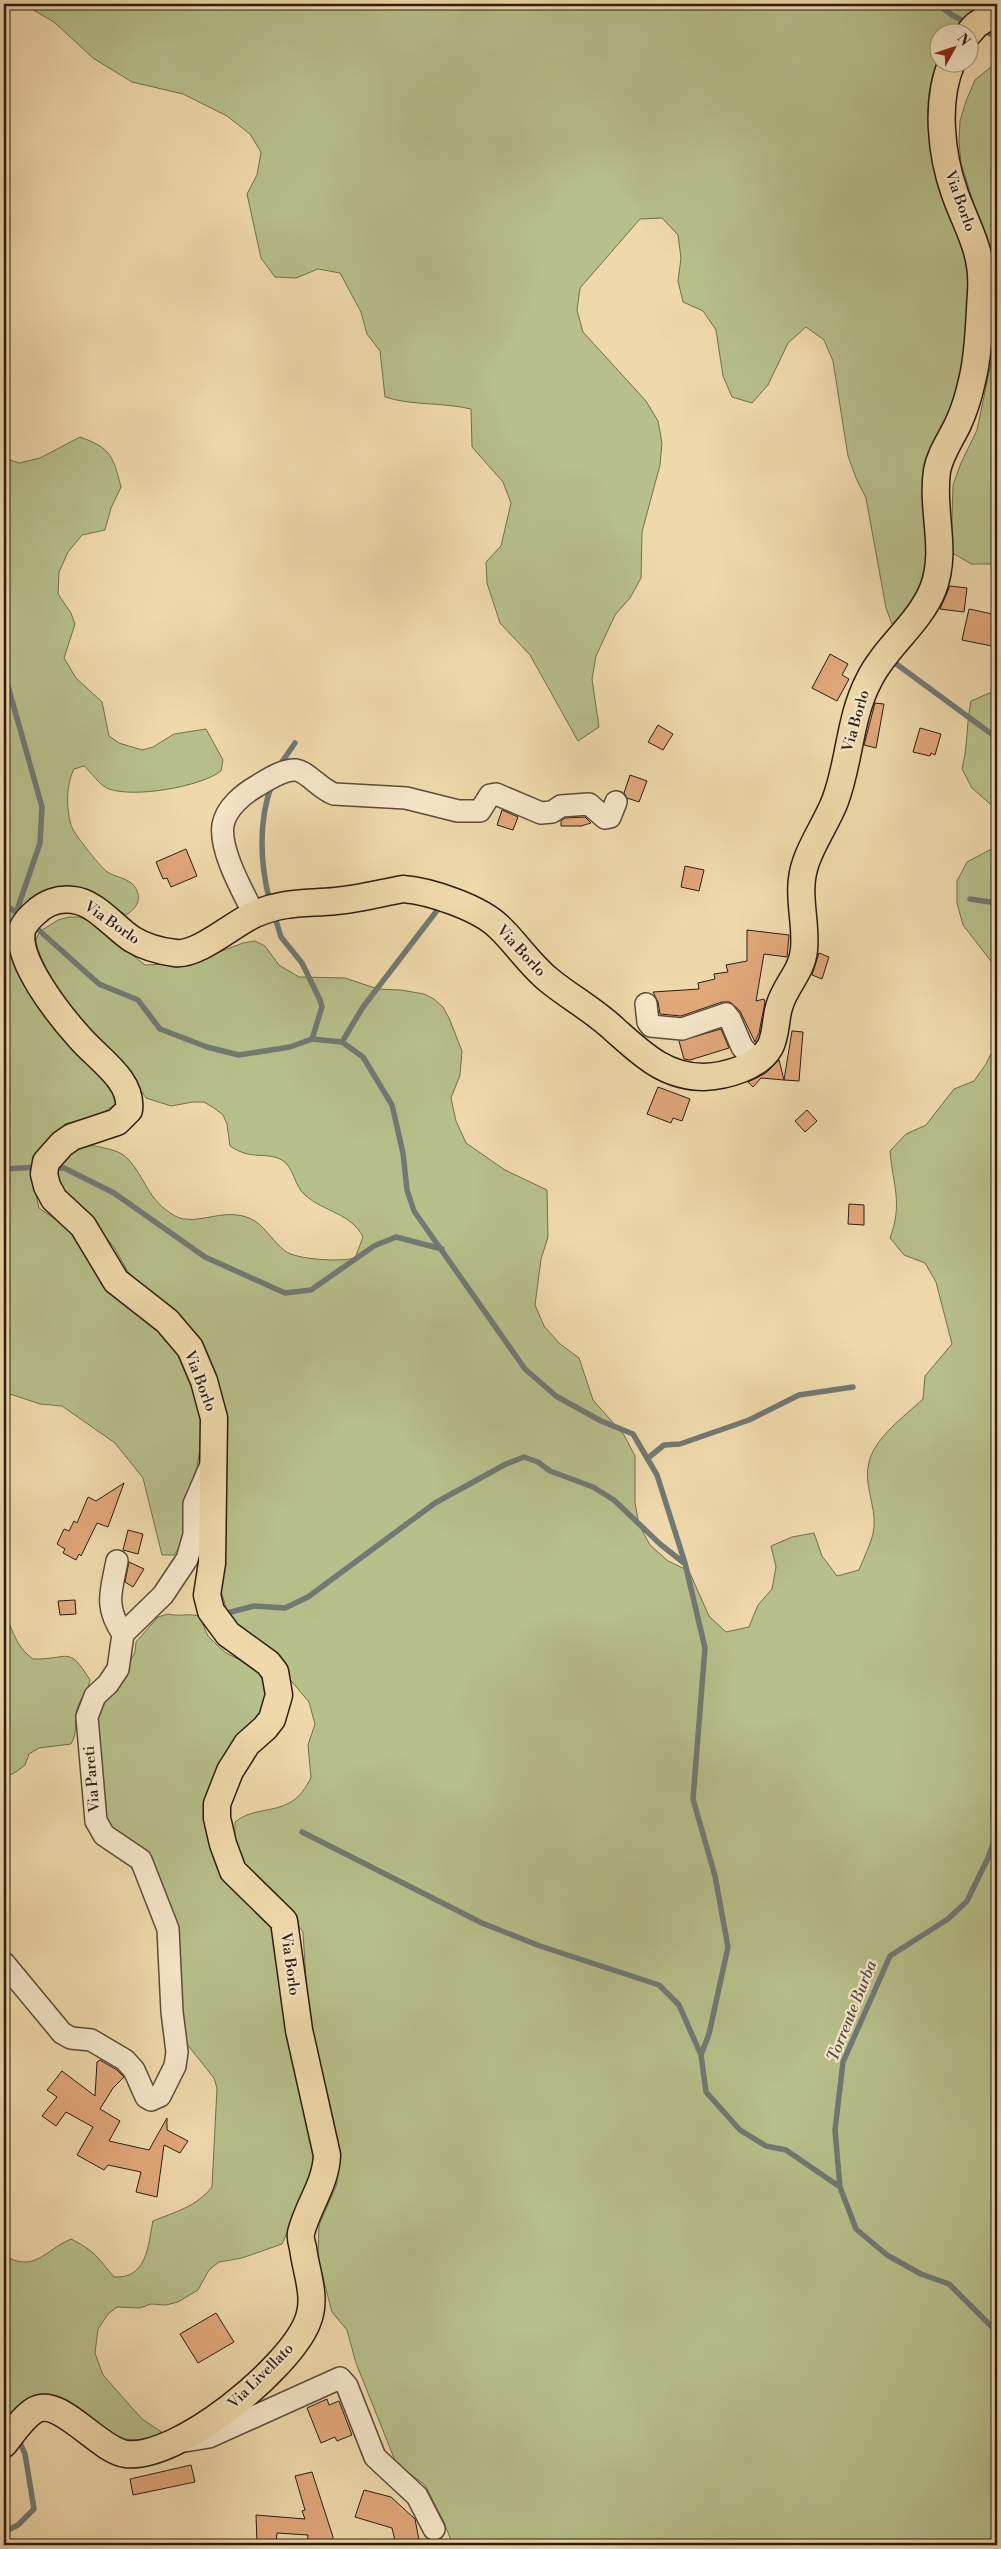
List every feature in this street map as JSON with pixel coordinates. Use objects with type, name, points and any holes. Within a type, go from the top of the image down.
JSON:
[{"type":"main road","points":[[978,24],[997,11]]},
{"type":"main road","name":"Via Borlo","points":[[308,2322],[312,2294],[301,2234],[326,2172],[327,2155],[299,2030],[285,1926],[280,1915],[251,1891],[233,1871],[223,1844],[217,1811],[221,1789],[238,1756],[272,1718],[279,1695],[278,1682],[268,1663],[228,1634],[211,1611],[207,1595],[212,1563],[214,1418],[204,1381],[190,1348],[166,1321],[116,1281],[82,1226],[54,1199],[47,1186],[44,1174],[46,1162],[53,1152],[72,1137],[116,1122],[129,1110],[130,1101],[123,1083],[79,1038],[48,997],[30,969],[22,941],[23,928],[28,919],[44,906],[60,900],[80,901],[131,938],[149,948],[177,954],[201,946],[254,914],[287,903],[337,901],[403,889],[443,898],[497,924],[537,970],[612,1027],[651,1062],[687,1075],[701,1077],[728,1073],[755,1062],[769,1048],[774,1038],[778,1007],[802,960],[805,949],[800,894],[801,877],[806,859],[835,800],[856,708],[877,665],[916,616],[932,591],[938,569],[940,544],[937,471],[942,454],[960,419],[973,380],[982,267],[977,244],[956,194],[945,151],[943,107],[948,72]]},
{"type":"main road","name":"Via Livellato","points":[[4,2444],[34,2411],[48,2408],[61,2412],[114,2451],[126,2454],[146,2453],[172,2443],[206,2424],[244,2396],[284,2356],[308,2322]]},
{"type":"street","points":[[254,914],[231,864],[223,832],[223,823],[230,809],[242,797],[268,780],[289,770],[300,772],[325,791],[334,794],[406,798],[458,811],[480,810],[490,795],[496,794],[541,813],[552,812],[561,806],[589,804],[605,818],[612,814],[616,802]]},
{"type":"street","points":[[646,1004],[648,1022],[651,1026],[682,1029],[726,1014],[742,1047],[755,1062]]},
{"type":"street","points":[[118,1561],[109,1606],[122,1634],[163,1595],[187,1559],[194,1535],[194,1504],[213,1461]]},
{"type":"street","name":"Via Pareti","points":[[4,1963],[62,2033],[71,2038],[91,2040],[124,2060],[134,2070],[146,2098],[151,2100],[160,2096],[175,2066],[177,2052],[172,2012],[168,1928],[141,1860],[104,1835],[96,1821],[87,1717],[95,1696],[108,1684],[118,1669],[122,1634]]},
{"type":"street","points":[[172,2443],[210,2437],[340,2378],[347,2386],[375,2457],[417,2496],[434,2529]]},
{"type":"green space","points":[[23,4],[985,4],[967,22],[928,22],[928,72],[940,72],[973,288],[964,376],[927,577],[907,611],[892,624],[886,608],[866,498],[848,456],[833,361],[824,340],[806,327],[788,343],[768,385],[752,403],[732,397],[723,376],[716,330],[703,311],[683,302],[678,281],[681,258],[678,235],[662,218],[640,219],[580,288],[577,310],[583,332],[646,401],[658,421],[662,443],[660,465],[642,532],[641,578],[630,598],[615,615],[596,656],[592,679],[599,727],[578,741],[530,655],[500,623],[487,583],[486,562],[501,546],[511,503],[503,482],[472,447],[471,409],[449,405],[406,402],[385,397],[380,351],[367,334],[361,312],[340,273],[318,269],[296,278],[275,277],[261,258],[247,194],[257,175],[261,152],[250,134],[227,116],[183,94],[132,82],[93,58],[54,22]]},
{"type":"green space","points":[[997,62],[997,564],[971,564],[951,552],[953,485],[977,430],[995,344],[996,275],[961,163],[960,121],[975,80]]},
{"type":"green space","points":[[80,437],[98,445],[109,454],[116,468],[121,487],[111,508],[105,530],[82,535],[68,552],[59,572],[58,594],[71,613],[75,624],[64,658],[76,678],[102,702],[109,736],[119,743],[142,750],[153,747],[174,734],[206,729],[223,760],[221,771],[198,782],[166,789],[134,792],[109,789],[99,782],[84,766],[74,769],[69,782],[68,796],[68,811],[71,825],[87,849],[106,871],[129,881],[135,887],[138,896],[137,903],[133,910],[126,915],[85,890],[62,888],[33,898],[19,914],[12,929],[117,1089],[117,1103],[100,1115],[65,1124],[36,1157],[34,1186],[39,1208],[58,1221],[75,1237],[188,1365],[203,1431],[197,1467],[184,1503],[184,1540],[174,1555],[162,1555],[143,1478],[115,1443],[62,1406],[40,1404],[4,1392],[4,458],[19,463],[40,458]]},
{"type":"green space","points":[[992,692],[997,693],[997,810],[972,788],[962,769],[971,701]]},
{"type":"green space","points":[[997,846],[997,969],[963,925],[957,903],[957,881],[967,862]]},
{"type":"green space","points":[[69,917],[81,917],[91,922],[145,965],[190,963],[243,943],[255,941],[265,946],[279,965],[299,977],[345,978],[378,989],[424,994],[434,999],[443,1007],[462,1051],[460,1075],[451,1098],[456,1121],[466,1143],[505,1170],[547,1190],[548,1237],[541,1259],[535,1305],[544,1326],[559,1343],[579,1358],[593,1400],[624,1435],[635,1456],[635,1503],[639,1525],[650,1545],[668,1561],[689,1571],[709,1616],[726,1632],[749,1627],[758,1605],[772,1589],[776,1567],[771,1546],[792,1537],[814,1533],[822,1556],[837,1576],[859,1570],[874,1527],[868,1486],[868,1470],[872,1453],[891,1428],[923,1399],[925,1376],[952,1344],[936,1282],[925,1263],[904,1255],[890,1238],[897,1204],[890,1151],[906,1134],[926,1125],[954,1089],[974,1081],[986,1064],[997,1041],[997,2545],[453,2545],[443,2520],[425,2485],[396,2463],[356,2363],[347,2330],[332,2312],[318,2259],[319,2225],[337,2184],[337,2161],[310,2043],[303,1932],[282,1905],[248,1874],[235,1844],[235,1822],[255,1812],[284,1805],[294,1800],[305,1788],[311,1778],[308,1745],[315,1724],[309,1702],[287,1676],[235,1627],[226,1608],[217,1576],[223,1416],[136,1286],[114,1247],[58,1182],[53,1166],[83,1145],[114,1151],[127,1158],[152,1196],[175,1216],[183,1219],[201,1219],[220,1215],[239,1215],[249,1218],[259,1224],[285,1251],[299,1256],[330,1260],[355,1258],[363,1237],[352,1223],[312,1201],[305,1195],[298,1187],[289,1167],[282,1160],[270,1156],[252,1155],[238,1151],[230,1146],[227,1124],[223,1115],[214,1108],[204,1102],[171,1106],[146,1098],[127,1070],[101,1046],[48,981],[35,943],[39,932],[58,920]]},
{"type":"green space","points":[[4,1611],[18,1643],[33,1659],[67,1656],[77,1662],[90,1680],[77,1709],[75,1734],[71,1744],[39,1748],[29,1754],[25,1765],[4,1778]]},
{"type":"green space","points":[[168,1614],[199,1616],[208,1636],[226,1653],[256,1668],[267,1688],[264,1710],[212,1793],[238,1894],[273,1926],[314,2152],[310,2182],[282,2244],[242,2258],[219,2262],[209,2270],[198,2290],[178,2302],[166,2305],[151,2304],[140,2308],[117,2307],[108,2314],[98,2329],[95,2353],[103,2375],[142,2419],[166,2435],[150,2439],[125,2439],[106,2430],[73,2405],[4,2433],[4,2255],[23,2262],[32,2261],[71,2239],[91,2251],[114,2277],[125,2276],[133,2273],[140,2267],[147,2250],[153,2221],[192,2204],[212,2187],[217,2088],[214,2078],[186,2043],[180,2011],[180,1955],[173,1922],[107,1820],[104,1810],[96,1726],[101,1707],[118,1685],[135,1652],[136,1642],[158,1617]]},
{"type":"building","points":[[950,586],[967,588],[964,612],[940,609]]},
{"type":"building","points":[[969,609],[997,615],[997,647],[962,640]]},
{"type":"building","points":[[830,654],[848,664],[842,675],[849,679],[837,701],[812,688]]},
{"type":"building","points":[[875,703],[884,704],[876,748],[864,745]]},
{"type":"building","points":[[658,725],[673,734],[663,750],[648,742]]},
{"type":"building","points":[[920,728],[941,734],[935,755],[931,753],[930,756],[913,752]]},
{"type":"building","points":[[630,775],[647,781],[639,802],[627,798],[624,793]]},
{"type":"building","points":[[502,810],[518,817],[513,830],[497,825]]},
{"type":"building","points":[[585,817],[591,823],[581,826],[561,826],[561,821],[565,818]]},
{"type":"building","points":[[186,849],[197,876],[171,887],[167,878],[163,879],[156,862]]},
{"type":"building","points":[[685,866],[704,870],[699,891],[681,887]]},
{"type":"building","points":[[747,930],[789,935],[787,957],[764,954],[756,1001],[764,999],[765,1002],[759,1033],[755,1042],[740,1011],[730,1002],[722,1002],[681,1016],[660,1014],[658,1002],[653,992],[699,989],[698,983],[715,979],[714,974],[728,972],[726,965],[747,961]]},
{"type":"building","points":[[819,953],[829,957],[822,979],[812,975]]},
{"type":"building","points":[[721,1029],[729,1048],[690,1060],[684,1059],[679,1041]]},
{"type":"building","points":[[792,1031],[803,1032],[799,1081],[784,1080]]},
{"type":"building","points":[[779,1060],[784,1080],[761,1078],[753,1087],[748,1082],[766,1073]]},
{"type":"building","points":[[658,1087],[690,1099],[682,1121],[673,1118],[671,1123],[647,1114]]},
{"type":"building","points":[[807,1110],[817,1121],[805,1132],[795,1121]]},
{"type":"building","points":[[849,1204],[864,1205],[864,1225],[848,1224]]},
{"type":"building","points":[[124,1483],[108,1527],[97,1523],[81,1556],[79,1554],[76,1560],[63,1553],[65,1549],[57,1544],[64,1529],[69,1531],[74,1521],[77,1523],[88,1497],[96,1501]]},
{"type":"building","points":[[128,1530],[143,1534],[138,1554],[123,1550]]},
{"type":"building","points":[[129,1562],[144,1569],[133,1587],[125,1582]]},
{"type":"building","points":[[75,1600],[76,1614],[60,1615],[58,1601]]},
{"type":"building","points":[[100,2060],[117,2070],[124,2077],[113,2088],[100,2109],[120,2121],[109,2141],[149,2150],[167,2118],[167,2130],[188,2141],[180,2153],[164,2145],[157,2197],[136,2192],[141,2172],[108,2165],[104,2170],[77,2155],[93,2127],[66,2112],[56,2126],[42,2116],[57,2097],[47,2090],[62,2071],[95,2096],[97,2062]]},
{"type":"building","points":[[216,2313],[234,2342],[198,2363],[180,2334]]},
{"type":"building","points":[[327,2399],[329,2405],[339,2401],[352,2435],[337,2441],[335,2437],[321,2443],[307,2408]]},
{"type":"building","points":[[191,2465],[195,2482],[133,2495],[130,2479]]},
{"type":"building","points":[[312,2472],[333,2537],[332,2545],[307,2545],[308,2535],[277,2533],[276,2543],[257,2543],[256,2515],[305,2519],[302,2511],[305,2510],[295,2476]]},
{"type":"building","points":[[364,2490],[391,2497],[415,2519],[420,2545],[396,2545],[392,2528],[355,2517]]},
{"type":"waterway","name":"Torrente Burba","points":[[937,4],[965,22]]},
{"type":"waterway","name":"Torrente Burba","points":[[982,30],[997,37]]},
{"type":"waterway","points":[[895,663],[997,738]]},
{"type":"waterway","points":[[4,672],[42,807],[40,843],[16,913]]},
{"type":"waterway","points":[[279,766],[295,743]]},
{"type":"waterway","points":[[270,902],[264,873],[262,843],[264,813],[272,784]]},
{"type":"waterway","points":[[970,899],[997,903]]},
{"type":"waterway","points":[[4,904],[23,917]]},
{"type":"waterway","points":[[342,1042],[363,1007],[442,904]]},
{"type":"waterway","points":[[274,914],[281,937],[302,963],[320,1000],[322,1007],[312,1039]]},
{"type":"waterway","points":[[32,924],[99,984],[138,1000],[160,1029],[207,1047],[239,1055],[290,1047],[312,1039],[342,1042],[363,1057],[392,1105],[403,1153],[407,1190],[414,1211],[525,1369],[556,1396],[601,1421],[633,1434],[657,1475],[685,1563],[705,1648],[693,1799],[715,1876],[728,1947],[709,2034],[701,2055],[706,2092],[740,2130],[766,2146],[786,2150],[840,2187]]},
{"type":"waterway","points":[[4,1169],[39,1167]]},
{"type":"waterway","points":[[51,1167],[64,1168],[114,1193],[205,1257],[285,1293],[311,1290],[374,1246],[396,1237],[442,1249]]},
{"type":"waterway","points":[[648,1458],[664,1445],[680,1444],[749,1420],[799,1395],[853,1387]]},
{"type":"waterway","points":[[223,1614],[254,1606],[285,1608],[308,1597],[435,1503],[506,1464],[524,1457],[538,1462],[550,1471],[593,1487],[614,1500],[660,1544],[684,1563]]},
{"type":"waterway","name":"Torrente Burba","points":[[997,1761],[995,1764],[993,1813],[995,1839],[988,1858],[967,1901],[948,1919],[890,1956],[843,2062],[835,2130],[840,2187],[856,2229],[887,2255],[921,2274],[949,2284],[997,2332]]},
{"type":"waterway","points":[[302,1832],[482,1923],[540,1946],[659,1985],[679,2005],[701,2055]]},
{"type":"waterway","points":[[4,2402],[12,2423]]},
{"type":"waterway","points":[[4,2532],[18,2525],[34,2509],[25,2454],[18,2438]]},
{"type":"waterway","name":"Torrente Burba","points":[[977,2545],[997,2539]]}]
